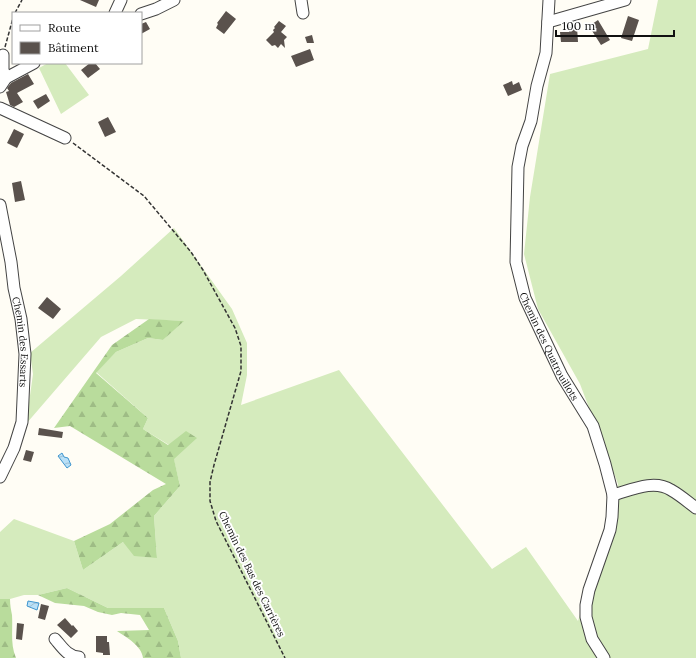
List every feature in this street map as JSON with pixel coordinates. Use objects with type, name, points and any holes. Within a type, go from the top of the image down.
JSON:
[{"type":"street","points":[[115,12],[120,0]]},
{"type":"street","points":[[142,14],[174,0]]},
{"type":"street","points":[[301,0],[302,13]]},
{"type":"street","name":"Chemin des Quatrouillots","points":[[549,0],[546,53],[537,86],[531,121],[522,146],[518,167],[516,262],[525,298],[562,376],[593,426],[606,464],[614,496],[610,530],[589,590],[586,604],[586,617],[592,639],[604,658]]},
{"type":"street","points":[[548,22],[625,0]]},
{"type":"street","points":[[3,55],[3,82]]},
{"type":"street","points":[[3,82],[32,64]]},
{"type":"street","points":[[0,108],[65,138]]},
{"type":"street","name":"Chemin des Essarts","points":[[0,205],[11,262],[14,288],[21,319],[25,354],[22,422],[14,448],[0,477]]},
{"type":"street","points":[[614,496],[650,486],[662,487],[670,489],[696,508]]},
{"type":"street","points":[[55,639],[69,654],[73,657],[79,657]]},
{"type":"path","points":[[16,12],[22,0]]},
{"type":"path","points":[[3,55],[12,22]]},
{"type":"path","name":"Chemin des Bas des Carrières","points":[[65,138],[144,196],[191,252],[236,328],[241,346],[241,370],[214,465],[210,482],[210,501],[216,521],[285,658]]},
{"type":"green space","points":[[658,0],[696,0],[696,658],[181,658],[178,641],[164,608],[108,608],[67,588],[38,595],[24,595],[10,599],[0,599],[0,532],[14,519],[74,541],[83,570],[123,542],[157,558],[154,516],[180,486],[174,460],[169,445],[143,429],[148,418],[96,372],[116,352],[148,338],[163,340],[183,321],[136,319],[101,337],[26,424],[33,374],[30,353],[121,276],[174,228],[232,309],[247,343],[247,375],[241,405],[339,370],[492,569],[526,547],[578,621],[618,484],[580,384],[538,309],[524,254],[530,197],[550,74],[648,49]]},
{"type":"green space","points":[[46,64],[66,64],[89,95],[61,114],[39,68]]},
{"type":"green space","points":[[149,319],[184,321],[163,340],[148,338],[116,352],[96,373],[148,418],[143,429],[168,445],[186,431],[197,438],[174,459],[180,486],[154,516],[157,558],[134,556],[123,542],[83,570],[74,541],[110,524],[153,490],[166,484],[70,426],[54,428],[112,345]]},
{"type":"green space","points":[[67,588],[108,608],[164,608],[178,641],[181,658],[143,658],[137,646],[117,631],[149,630],[140,615],[121,613],[112,615],[98,612],[84,606],[55,603],[38,595]]},
{"type":"green space","points":[[0,599],[10,599],[12,615],[12,642],[16,658],[0,658]]},
{"type":"water","points":[[62,453],[64,457],[68,458],[71,465],[67,468],[58,456]]},
{"type":"water","points":[[28,601],[39,603],[37,610],[27,606]]},
{"type":"building","points":[[80,0],[99,0],[96,7]]},
{"type":"building","points":[[226,11],[236,19],[224,34],[216,28],[217,23]]},
{"type":"building","points":[[628,16],[639,20],[632,41],[621,38]]},
{"type":"building","points":[[598,20],[610,40],[601,45],[589,26]]},
{"type":"building","points":[[279,21],[286,26],[281,32],[287,37],[284,40],[285,48],[281,44],[278,48],[275,45],[272,46],[266,40],[274,32],[274,27]]},
{"type":"building","points":[[146,22],[150,29],[142,33],[142,24]]},
{"type":"building","points":[[569,27],[577,27],[578,42],[561,42],[560,32],[569,32]]},
{"type":"building","points":[[312,35],[314,43],[307,43],[305,37]]},
{"type":"building","points":[[310,49],[314,60],[296,67],[291,56]]},
{"type":"building","points":[[89,64],[96,64],[100,69],[88,78],[81,70]]},
{"type":"building","points":[[28,74],[34,84],[17,93],[23,102],[14,107],[10,105],[6,92],[9,91],[7,88],[11,83]]},
{"type":"building","points":[[512,81],[513,85],[519,82],[522,90],[508,96],[503,85]]},
{"type":"building","points":[[46,94],[50,101],[38,109],[33,101]]},
{"type":"building","points":[[108,117],[116,132],[105,137],[98,122]]},
{"type":"building","points":[[14,129],[24,134],[17,148],[7,143]]},
{"type":"building","points":[[21,181],[25,200],[15,202],[12,183]]},
{"type":"building","points":[[47,297],[61,309],[53,319],[38,308]]},
{"type":"building","points":[[39,428],[63,432],[62,438],[38,435]]},
{"type":"building","points":[[26,450],[34,452],[31,462],[23,460]]},
{"type":"building","points":[[41,604],[49,606],[45,620],[38,618]]},
{"type":"building","points":[[65,618],[78,631],[71,638],[57,625]]},
{"type":"building","points":[[17,623],[24,624],[22,640],[16,639]]},
{"type":"building","points":[[96,636],[107,636],[110,655],[103,655],[103,653],[96,652]]}]
